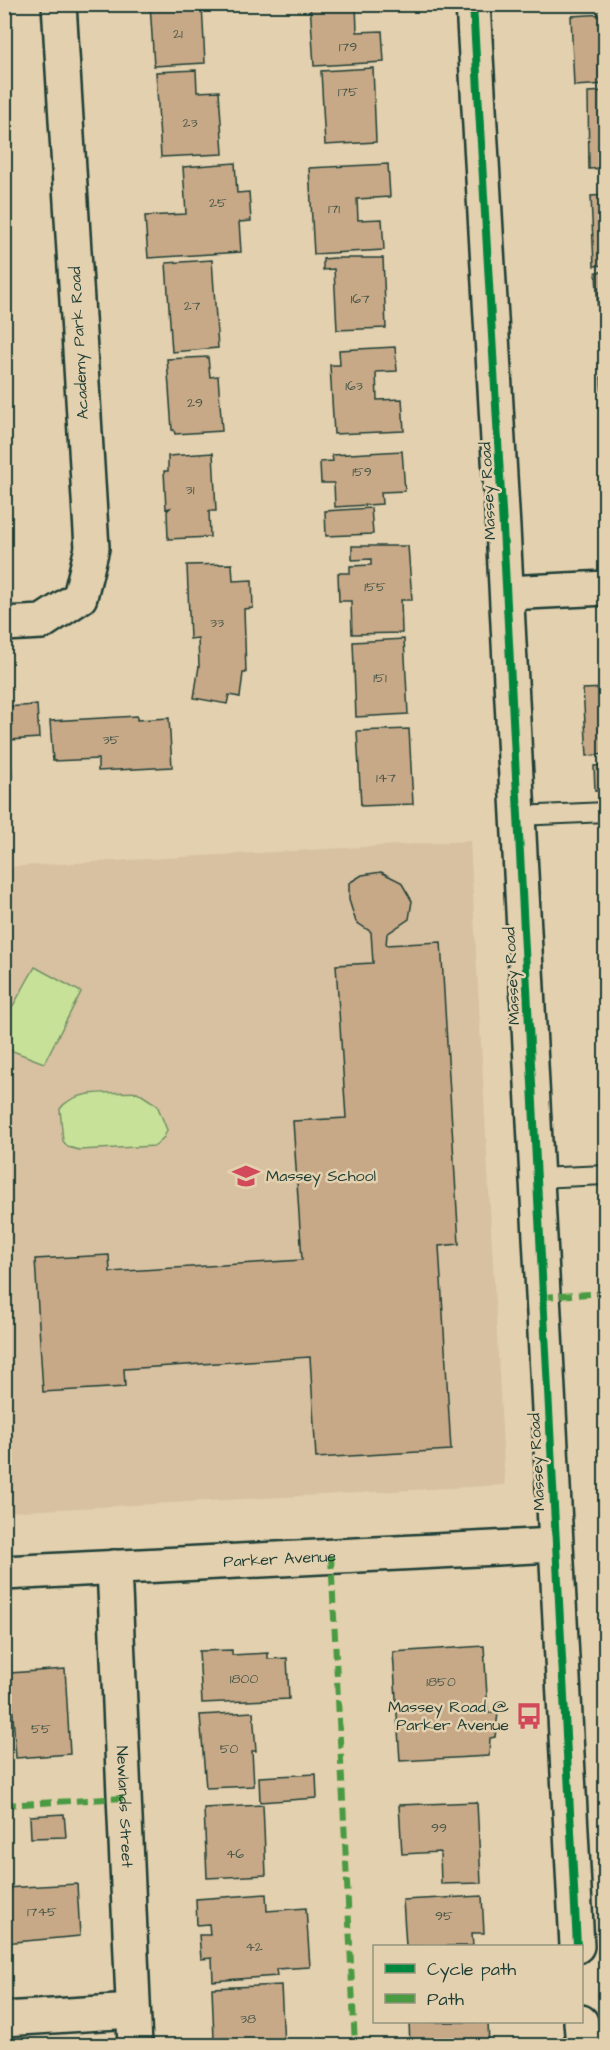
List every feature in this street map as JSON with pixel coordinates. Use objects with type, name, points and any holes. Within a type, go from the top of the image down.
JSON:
[{"type":"street","name":"Academy Park Road","points":[[4,624],[42,622],[80,597],[92,548],[59,4]]},
{"type":"street","name":"Massey Road","points":[[473,4],[507,593],[554,1545],[577,1945]]},
{"type":"street","points":[[507,593],[606,588]]},
{"type":"street","name":"Parker Avenue","points":[[4,1573],[554,1545]]},
{"type":"street","name":"Newlands Street","points":[[114,1567],[135,2046]]},
{"type":"street","points":[[4,2019],[132,2011]]},
{"type":"street","points":[[581,2023],[583,2046]]},
{"type":"lane","points":[[518,816],[606,812]]},
{"type":"lane","points":[[536,1178],[606,1174]]},
{"type":"shaded area","name":"Massey School","points":[[470,841],[505,1485],[5,1512],[5,867]]},
{"type":"green space","points":[[35,967],[81,992],[44,1063],[5,1048],[5,1020]]},
{"type":"green space","points":[[137,1092],[157,1105],[167,1130],[155,1146],[79,1150],[68,1147],[63,1141],[60,1109],[67,1102],[95,1093]]},
{"type":"building","points":[[150,4],[202,4],[205,63],[154,66]]},
{"type":"building","points":[[310,4],[356,4],[357,32],[382,31],[384,62],[314,66]]},
{"type":"building","points":[[606,14],[606,84],[574,86],[571,16]]},
{"type":"building","points":[[373,68],[376,142],[325,145],[321,71]]},
{"type":"building","points":[[196,70],[197,92],[219,91],[223,154],[161,157],[156,72]]},
{"type":"building","points":[[606,91],[606,168],[589,169],[588,92]]},
{"type":"building","points":[[235,163],[237,193],[249,192],[251,221],[239,222],[241,252],[148,258],[145,216],[186,214],[183,167]]},
{"type":"building","points":[[388,164],[390,197],[357,199],[358,220],[382,219],[384,250],[314,254],[309,168]]},
{"type":"building","points":[[606,195],[606,265],[594,266],[591,196]]},
{"type":"building","points":[[4,225],[8,264],[4,264]]},
{"type":"building","points":[[383,258],[386,328],[337,330],[334,269],[323,270],[323,259]]},
{"type":"building","points":[[212,260],[218,348],[172,352],[166,263]]},
{"type":"building","points":[[596,272],[606,272],[606,339],[599,339]]},
{"type":"building","points":[[395,347],[397,371],[376,372],[377,400],[402,399],[404,431],[334,434],[330,365],[340,365],[339,350]]},
{"type":"building","points":[[208,357],[210,377],[218,376],[222,431],[175,434],[172,430],[167,359]]},
{"type":"building","points":[[606,376],[606,446],[604,446],[601,377]]},
{"type":"building","points":[[402,451],[405,491],[381,492],[382,504],[335,507],[334,483],[321,483],[320,462],[333,461],[332,455]]},
{"type":"building","points":[[213,453],[216,511],[209,511],[210,537],[168,539],[167,511],[170,508],[166,509],[164,471],[168,471],[168,456]]},
{"type":"building","points":[[371,508],[373,534],[326,536],[325,511]]},
{"type":"building","points":[[352,546],[408,546],[412,600],[401,600],[402,633],[352,634],[351,601],[339,601],[338,573],[350,573],[350,566],[371,565],[371,559],[352,560]]},
{"type":"building","points":[[232,564],[233,581],[252,580],[253,608],[244,609],[246,673],[243,673],[240,697],[229,695],[227,704],[194,698],[199,666],[198,638],[190,639],[187,565]]},
{"type":"building","points":[[404,639],[408,714],[356,717],[353,642]]},
{"type":"building","points":[[606,688],[606,754],[587,756],[583,689]]},
{"type":"building","points":[[37,705],[39,738],[10,740],[12,777],[4,777],[4,707]]},
{"type":"building","points":[[137,716],[137,720],[169,718],[172,767],[98,771],[98,759],[53,761],[50,721]]},
{"type":"building","points":[[409,729],[413,804],[361,806],[357,731]]},
{"type":"building","points":[[606,765],[606,791],[595,791],[594,766]]},
{"type":"building","name":"Massey School","points":[[381,872],[401,882],[412,901],[409,919],[387,934],[386,945],[441,942],[459,1244],[439,1246],[451,1450],[316,1458],[310,1357],[124,1369],[125,1387],[43,1392],[35,1259],[109,1255],[110,1272],[302,1260],[293,1121],[346,1118],[336,965],[373,963],[371,932],[356,922],[349,900],[349,883],[362,875]]},
{"type":"building","points":[[484,1646],[488,1713],[498,1713],[495,1737],[490,1738],[489,1756],[400,1761],[393,1652]]},
{"type":"building","points":[[232,1650],[232,1655],[268,1653],[268,1659],[287,1658],[289,1699],[202,1703],[199,1651]]},
{"type":"building","points":[[65,1669],[70,1754],[16,1758],[10,1673]]},
{"type":"building","points":[[253,1712],[256,1751],[252,1751],[254,1786],[206,1788],[200,1715]]},
{"type":"building","points":[[316,1774],[317,1798],[260,1802],[259,1777]]},
{"type":"building","points":[[477,1802],[481,1883],[441,1884],[440,1852],[402,1854],[399,1805]]},
{"type":"building","points":[[263,1805],[266,1875],[207,1878],[204,1808]]},
{"type":"building","points":[[64,1814],[66,1837],[31,1838],[30,1816]]},
{"type":"building","points":[[77,1884],[80,1936],[4,1943],[4,1888]]},
{"type":"building","points":[[266,1894],[267,1911],[306,1908],[310,1967],[276,1969],[277,1976],[213,1981],[212,1958],[201,1959],[199,1935],[210,1935],[209,1924],[197,1925],[196,1899]]},
{"type":"building","points":[[482,1896],[484,1933],[472,1933],[473,1945],[406,1945],[403,1900]]},
{"type":"building","points":[[281,1985],[284,2046],[229,2046],[228,2038],[214,2039],[212,1988]]},
{"type":"building","points":[[409,2023],[488,2023],[489,2046],[410,2046]]},
{"type":"marked path","points":[[542,1297],[606,1293]]},
{"type":"marked path","points":[[331,1556],[355,2046]]},
{"type":"marked path","points":[[4,1805],[123,1798]]},
{"type":"cycle path","points":[[473,4],[503,528],[577,1945]]},
{"type":"place","name":"Massey School","points":[[246,1176]]},
{"type":"place","name":"Massey Road @ Parker Avenue","points":[[529,1716]]}]
